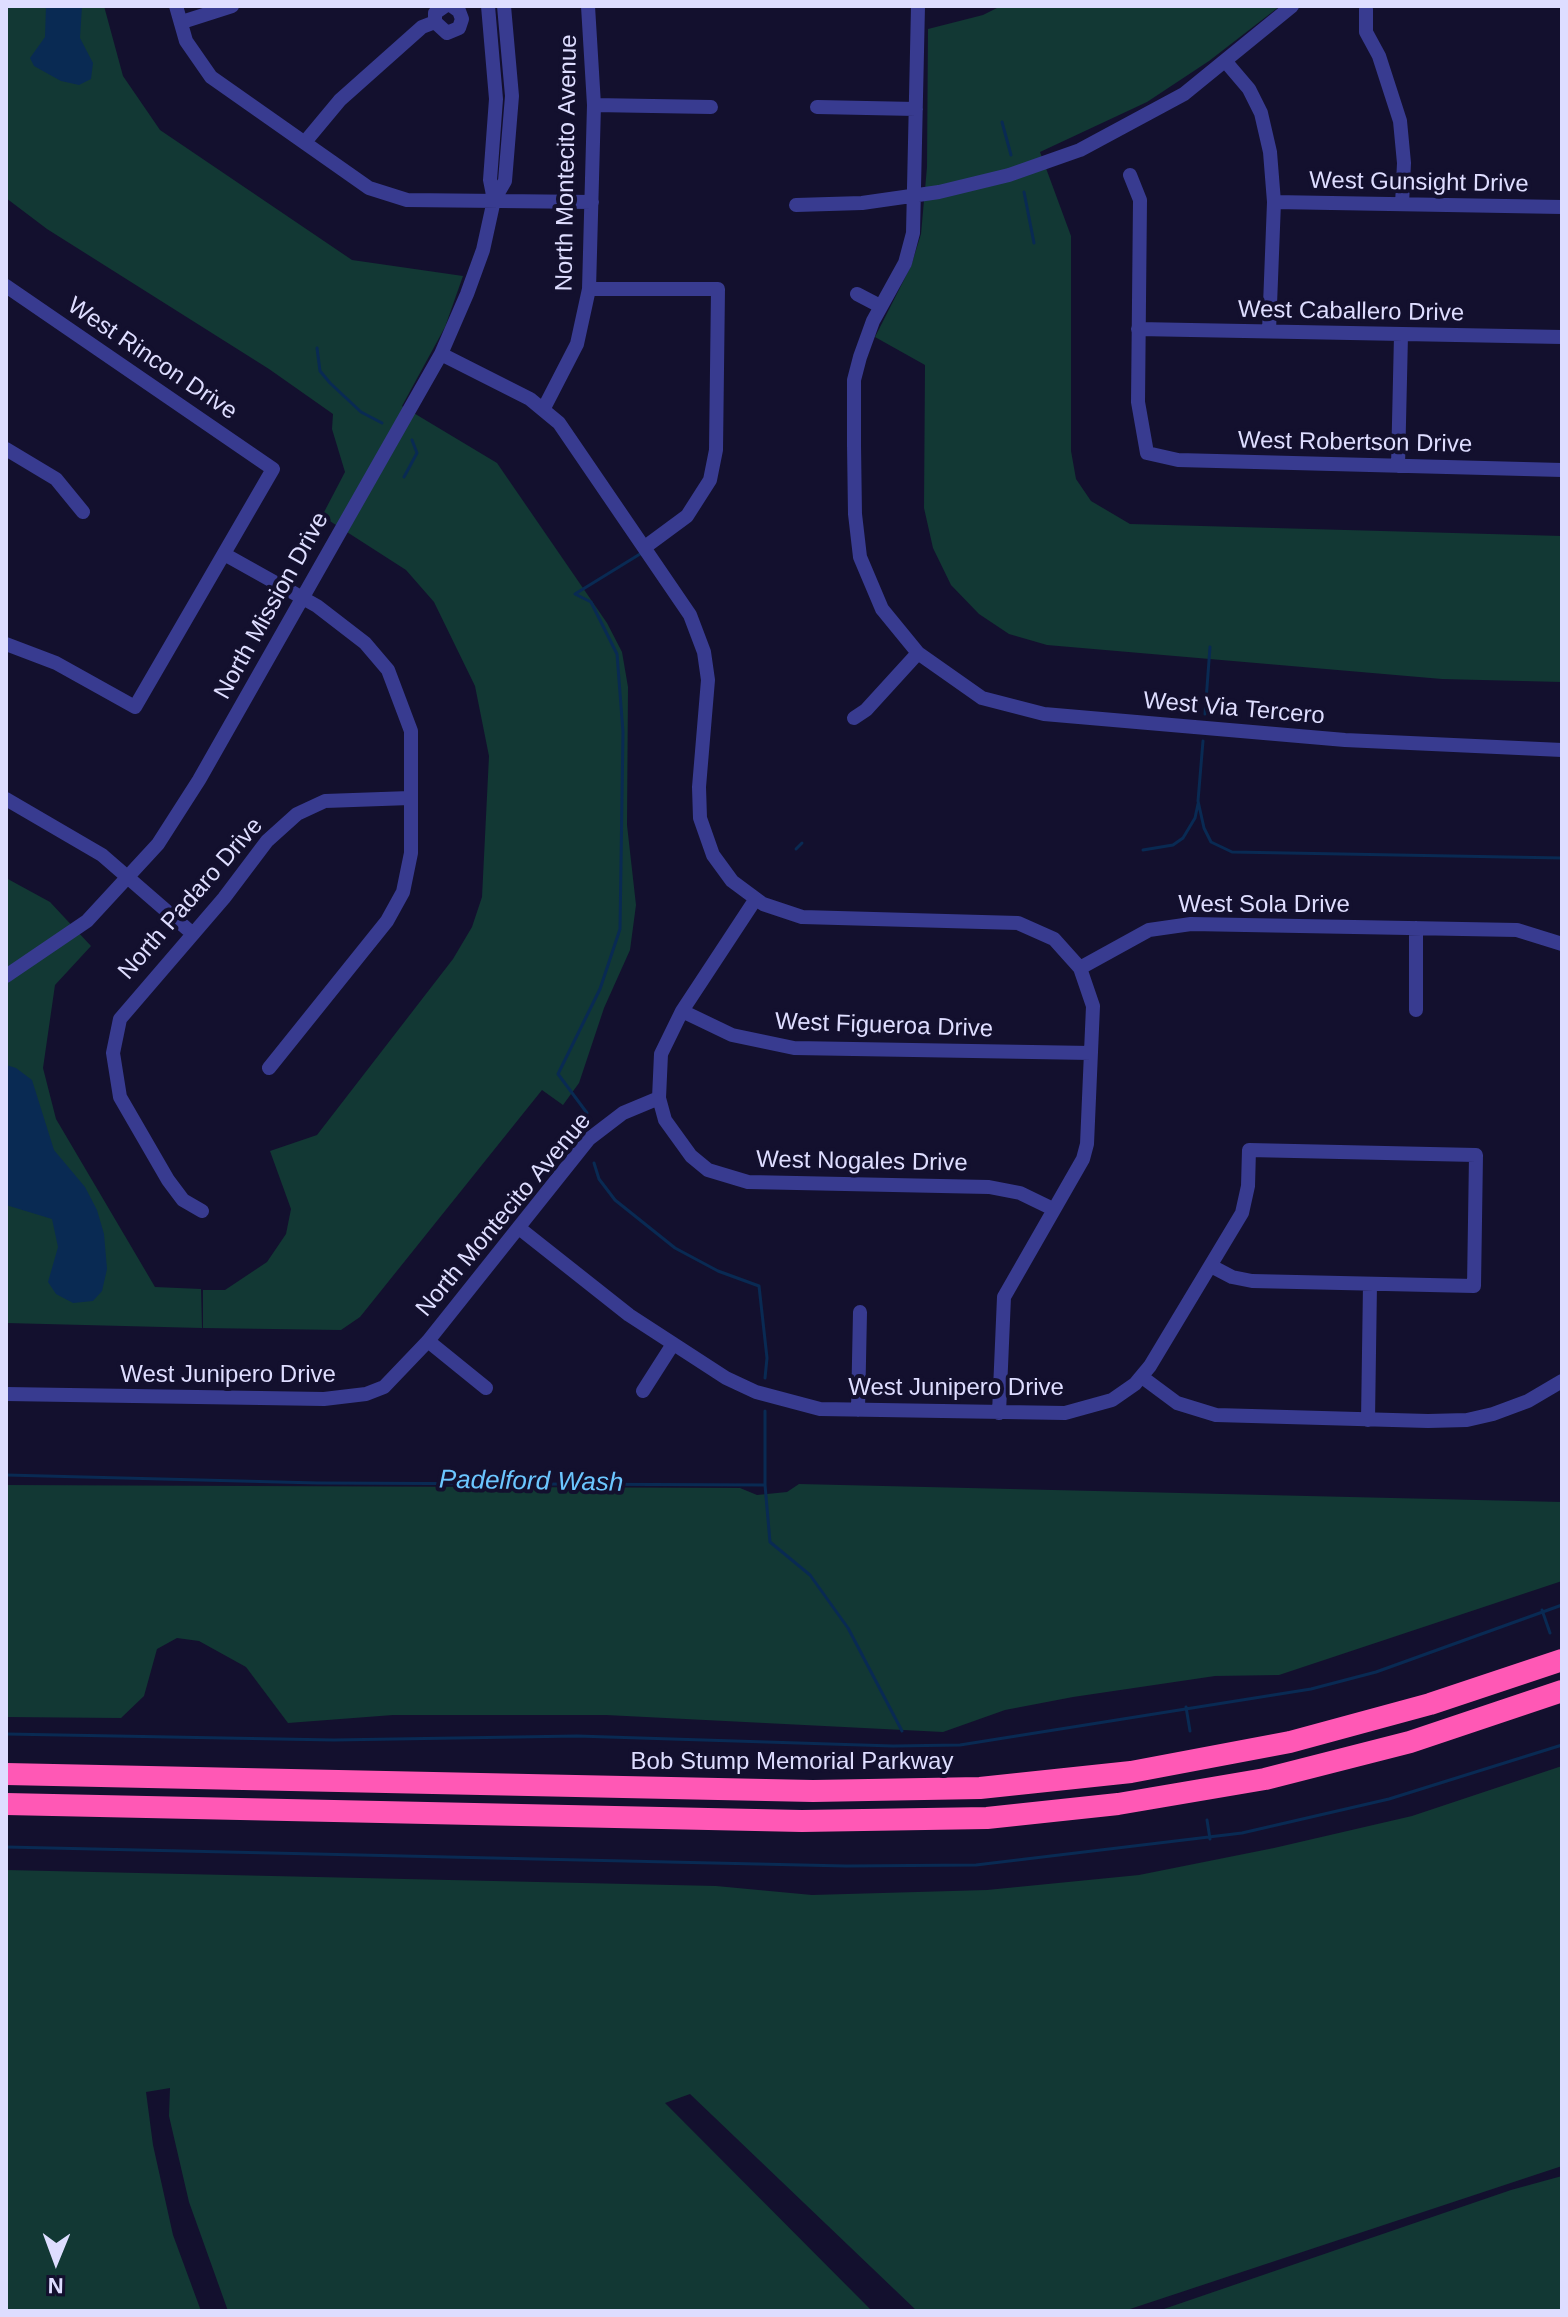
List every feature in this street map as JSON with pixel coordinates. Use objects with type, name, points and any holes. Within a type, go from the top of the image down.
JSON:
[{"type":"highway","name":"Bob Stump Memorial Parkway","points":[[6,1774],[813,1791],[980,1788],[1131,1772],[1290,1742],[1430,1704],[1562,1660]]},
{"type":"highway","points":[[6,1804],[813,1821],[987,1818],[1156,1799],[1278,1776],[1410,1742],[1562,1691]]},
{"type":"street","points":[[176,6],[192,53],[211,77],[369,188],[407,200],[592,202]]},
{"type":"street","points":[[182,22],[232,6]]},
{"type":"street","points":[[445,6],[435,13],[435,22],[443,32],[456,31],[462,19],[459,11],[452,6]]},
{"type":"street","name":"North Mission Drive","points":[[488,6],[496,99],[490,180],[494,200]]},
{"type":"street","name":"North Mission Drive","points":[[6,976],[65,938],[130,878],[178,816],[441,354],[483,250],[494,200],[505,181],[510,133],[511,67],[504,6]]},
{"type":"street","name":"North Montecito Avenue","points":[[544,408],[577,344],[589,289],[594,105],[588,6]]},
{"type":"street","name":"West Via Tercero","points":[[918,6],[914,196],[908,253],[880,306],[854,380],[855,514],[860,557],[882,609],[918,653],[944,675],[982,698],[1044,714],[1345,740],[1562,750]]},
{"type":"street","points":[[796,205],[914,196],[1009,175],[1080,150],[1173,101],[1226,62],[1292,6]]},
{"type":"street","points":[[1366,9],[1366,32],[1379,56],[1400,121],[1404,163],[1402,204]]},
{"type":"street","points":[[305,142],[340,100],[422,27],[435,22]]},
{"type":"street","points":[[1226,62],[1249,89],[1261,113],[1274,202],[1269,331]]},
{"type":"street","points":[[594,105],[711,107]]},
{"type":"street","points":[[817,107],[916,109]]},
{"type":"street","points":[[1130,175],[1140,200],[1138,329]]},
{"type":"street","name":"West Gunsight Drive","points":[[1274,202],[1562,207]]},
{"type":"street","name":"West Rincon Drive","points":[[6,286],[273,469],[224,554]]},
{"type":"street","points":[[589,289],[718,289],[716,450],[710,480],[687,516],[645,547]]},
{"type":"street","points":[[857,294],[880,306]]},
{"type":"street","name":"West Caballero Drive","points":[[1138,329],[1562,337]]},
{"type":"street","name":"West Robertson Drive","points":[[1138,329],[1138,402],[1147,453],[1178,460],[1562,470]]},
{"type":"street","points":[[1398,466],[1401,335]]},
{"type":"street","points":[[441,354],[544,408],[572,438],[690,615],[704,652],[708,680],[698,803],[704,833],[720,866],[755,900],[802,917],[1018,923],[1054,939],[1080,968],[1093,1006],[1087,1144],[1083,1159],[1004,1297],[999,1413]]},
{"type":"street","points":[[6,449],[56,479],[83,512]]},
{"type":"street","points":[[6,644],[56,663],[135,707],[224,554],[345,626],[388,670],[411,731],[409,868],[397,905],[269,1068]]},
{"type":"street","points":[[854,718],[866,710],[918,653]]},
{"type":"street","name":"North Padaro Drive","points":[[202,1211],[183,1200],[168,1180],[120,1097],[113,1067],[115,1033],[131,1001],[193,934],[267,841],[297,814],[325,801],[410,798]]},
{"type":"street","points":[[6,799],[90,847],[193,934]]},
{"type":"street","points":[[659,1098],[661,1054],[682,1011],[755,900]]},
{"type":"street","name":"West Sola Drive","points":[[1080,968],[1135,936],[1167,926],[1517,930],[1562,944]]},
{"type":"street","points":[[1416,928],[1416,1010]]},
{"type":"street","name":"West Figueroa Drive","points":[[682,1011],[732,1035],[784,1047],[1091,1053]]},
{"type":"street","name":"North Montecito Avenue","points":[[428,1341],[601,1128],[623,1113],[659,1098]]},
{"type":"street","name":"West Nogales Drive","points":[[659,1098],[665,1120],[691,1156],[708,1170],[727,1178],[762,1184],[989,1187],[1020,1193],[1053,1209]]},
{"type":"street","points":[[1211,1266],[1232,1277],[1252,1281],[1474,1286],[1476,1155],[1249,1150],[1248,1186],[1242,1213],[1142,1377],[1177,1403],[1216,1415],[1452,1421],[1482,1417],[1528,1401],[1562,1381]]},
{"type":"street","name":"West Junipero Drive","points":[[519,1228],[599,1294],[726,1378],[756,1392],[820,1409],[999,1413],[1078,1411],[1112,1400],[1142,1377]]},
{"type":"street","points":[[1368,1420],[1370,1284]]},
{"type":"street","points":[[858,1410],[860,1312]]},
{"type":"street","points":[[428,1341],[486,1388]]},
{"type":"street","name":"West Junipero Drive","points":[[6,1394],[347,1398],[384,1387],[428,1341]]},
{"type":"street","points":[[643,1391],[673,1344]]},
{"type":"green space","points":[[6,6],[104,6],[123,76],[160,130],[352,260],[463,276],[445,327],[402,406],[497,463],[607,623],[622,652],[628,687],[627,825],[636,905],[630,950],[604,1008],[579,1083],[563,1105],[542,1090],[360,1317],[341,1330],[203,1328],[203,1290],[225,1290],[267,1262],[286,1234],[291,1209],[270,1151],[317,1135],[453,959],[472,927],[482,897],[489,756],[475,686],[434,602],[406,570],[322,516],[345,472],[332,429],[333,414],[269,369],[47,229],[6,198]]},
{"type":"green space","points":[[1001,6],[1280,6],[1209,61],[1147,102],[1040,152],[1071,236],[1071,451],[1076,479],[1091,501],[1130,524],[1562,536],[1562,682],[1442,679],[1047,645],[1009,634],[979,614],[951,585],[933,548],[924,508],[925,365],[875,337],[911,266],[921,234],[927,167],[928,29],[983,15]]},
{"type":"green space","points":[[6,878],[50,902],[91,946],[55,985],[43,1068],[56,1119],[155,1287],[201,1289],[202,1328],[6,1323]]},
{"type":"green space","points":[[799,1484],[1562,1502],[1562,1581],[1279,1675],[1215,1676],[1073,1697],[1005,1710],[943,1732],[606,1715],[393,1715],[288,1723],[246,1667],[199,1641],[177,1638],[157,1649],[144,1696],[121,1718],[6,1717],[6,1485],[740,1488],[757,1495],[787,1492]]},
{"type":"green space","points":[[1562,1766],[1562,2166],[1124,2311],[917,2311],[690,2094],[665,2103],[872,2311],[228,2311],[189,2202],[169,2116],[170,2088],[146,2092],[153,2145],[173,2235],[201,2311],[6,2311],[6,1870],[716,1886],[812,1895],[987,1890],[1139,1875],[1274,1848],[1412,1816]]},
{"type":"green space","points":[[1562,2176],[1562,2311],[1158,2311],[1511,2190]]},
{"type":"water","points":[[46,6],[82,6],[80,38],[93,63],[91,79],[79,85],[61,81],[34,66],[30,58],[45,37]]},
{"type":"water","points":[[6,1065],[32,1080],[54,1150],[85,1187],[97,1210],[104,1234],[107,1269],[102,1291],[93,1301],[73,1303],[56,1294],[48,1282],[58,1247],[52,1219],[6,1205]]},
{"type":"waterway","points":[[1002,122],[1011,155]]},
{"type":"waterway","points":[[1024,192],[1034,243]]},
{"type":"waterway","points":[[317,348],[320,371],[330,383],[361,412],[382,423]]},
{"type":"waterway","points":[[404,477],[417,453],[412,440]]},
{"type":"waterway","points":[[575,594],[640,554]]},
{"type":"waterway","points":[[575,594],[591,602],[617,654],[623,732],[620,929],[600,989],[558,1074],[587,1113]]},
{"type":"waterway","points":[[1205,714],[1210,647]]},
{"type":"waterway","points":[[1203,741],[1198,801],[1204,828],[1211,842],[1232,852],[1562,858]]},
{"type":"waterway","points":[[1143,850],[1173,845],[1183,838],[1195,818],[1198,804]]},
{"type":"waterway","points":[[796,849],[802,843]]},
{"type":"waterway","points":[[594,1163],[599,1179],[615,1200],[675,1248],[718,1271],[759,1286],[767,1358],[765,1378]]},
{"type":"waterway","name":"Padelford Wash","points":[[765,1411],[765,1485],[770,1542],[810,1575],[848,1628],[902,1731]]},
{"type":"waterway","name":"Padelford Wash","points":[[6,1475],[318,1483],[765,1485]]},
{"type":"waterway","points":[[6,1734],[334,1740],[577,1736],[893,1746],[960,1745],[1311,1689],[1376,1672],[1562,1605]]},
{"type":"waterway","points":[[1542,1610],[1550,1633]]},
{"type":"waterway","points":[[1186,1707],[1190,1731]]},
{"type":"waterway","points":[[6,1847],[846,1866],[976,1865],[1242,1833],[1389,1799],[1562,1745]]},
{"type":"waterway","points":[[1207,1820],[1210,1839]]}]
